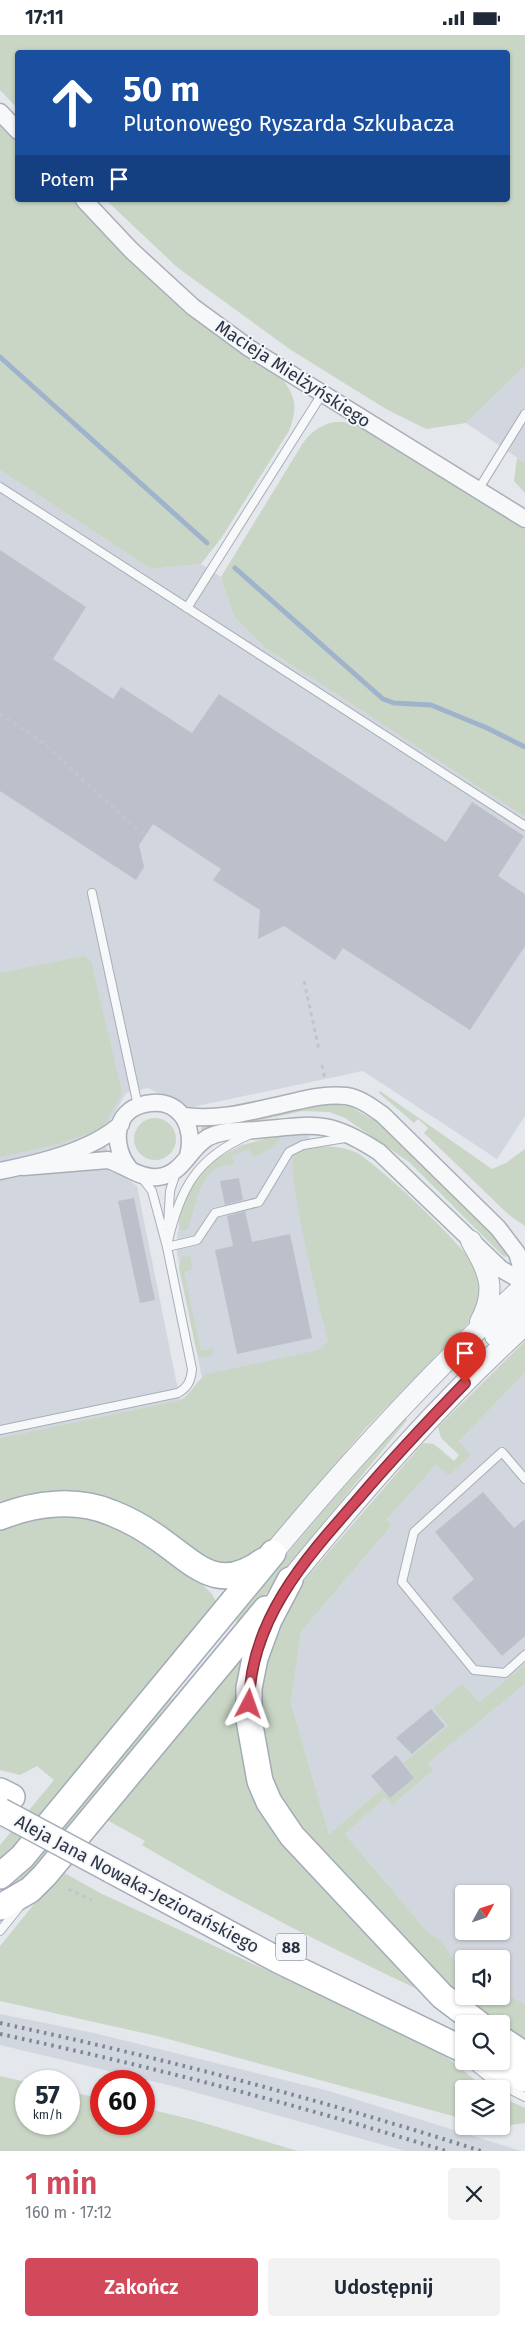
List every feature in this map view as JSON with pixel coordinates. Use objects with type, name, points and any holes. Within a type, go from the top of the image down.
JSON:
[{"type":"main road","points":[[0,1517],[22,1509],[47,1504],[90,1506],[112,1513],[138,1526],[200,1569],[220,1576],[237,1575],[254,1567],[273,1553]]},
{"type":"main road","points":[[0,1876],[22,1857],[273,1553]]},
{"type":"main road","points":[[200,1569],[218,1592],[224,1613],[224,1645],[217,1670]]},
{"type":"main road","points":[[0,1907],[30,1890],[46,1875],[290,1580]]},
{"type":"main road","points":[[290,1580],[269,1619],[255,1658],[249,1688],[249,1720],[260,1781],[276,1814],[292,1836],[428,1982],[442,1996],[467,2015]]},
{"type":"main road","name":"Aleja Jana Nowaka-Jeziorańskiego","points":[[3,1802],[116,1864],[278,1960],[455,2046]]},
{"type":"main road","name":"Aleja Jana Nowaka-Jeziorańskiego","points":[[116,1864],[455,2027]]},
{"type":"main road","points":[[510,2045],[525,2055]]},
{"type":"main road","points":[[510,2054],[525,2061]]},
{"type":"main road","points":[[506,2070],[525,2079]]},
{"type":"street","points":[[0,113],[15,128]]},
{"type":"street","name":"Macieja Mielżyńskiego","points":[[86,202],[131,250],[193,307],[249,348],[525,519]]},
{"type":"street","points":[[133,1171],[122,1159],[116,1138],[121,1124],[128,1113],[138,1106],[158,1103],[166,1104],[183,1116],[204,1119],[231,1116],[330,1095],[348,1096],[364,1102],[383,1115],[498,1228],[517,1253],[525,1282]]},
{"type":"street","points":[[183,1116],[191,1135],[188,1156]]},
{"type":"street","points":[[23,1167],[92,1143],[121,1124]]},
{"type":"street","points":[[0,1171],[96,1159],[108,1160],[133,1171],[157,1177],[177,1170],[188,1156],[207,1138],[217,1134],[316,1124],[336,1129],[355,1137],[379,1152],[501,1269],[525,1282]]},
{"type":"street","points":[[498,1228],[525,1243]]},
{"type":"street","points":[[470,1241],[486,1268],[491,1289],[487,1309],[475,1331]]},
{"type":"street","points":[[273,1553],[376,1434],[525,1282]]},
{"type":"street","points":[[290,1580],[336,1524],[425,1407],[513,1317],[520,1307],[525,1290]]},
{"type":"street","points":[[336,1524],[445,1403],[525,1325]]},
{"type":"lane","points":[[186,609],[322,393]]},
{"type":"lane","points":[[478,490],[525,414]]},
{"type":"lane","points":[[0,487],[186,609],[525,826]]},
{"type":"lane","points":[[92,893],[138,1106]]},
{"type":"lane","points":[[167,1247],[177,1206],[183,1191],[194,1175],[217,1152],[264,1129]]},
{"type":"lane","points":[[167,1247],[197,1240],[215,1213],[259,1202],[289,1152],[303,1145],[327,1139],[355,1137]]},
{"type":"lane","points":[[167,1247],[170,1191],[177,1170]]},
{"type":"lane","points":[[0,1430],[178,1393],[186,1389],[191,1379],[192,1369],[167,1247],[152,1191],[133,1171]]},
{"type":"lane","points":[[525,1479],[502,1452],[414,1532],[402,1582],[474,1670],[505,1673],[525,1655]]},
{"type":"lane","points":[[0,1931],[46,1875]]},
{"type":"lane","points":[[437,2038],[455,2051]]},
{"type":"lane","points":[[479,2070],[493,2081],[525,2097]]},
{"type":"path","points":[[0,714],[42,741],[134,827],[146,835]]},
{"type":"path","points":[[304,981],[319,1050]]},
{"type":"path","points":[[322,1065],[325,1079]]},
{"type":"path","points":[[68,1889],[92,1900]]},
{"type":"shaded area","points":[[525,366],[525,463],[466,423]]},
{"type":"shaded area","points":[[0,470],[151,569],[201,564],[221,577],[234,617],[264,647],[525,817],[525,1116],[497,1159],[363,1071],[188,1108],[148,1088],[126,1093],[103,1133],[111,1168],[137,1186],[180,1400],[0,1438]]},
{"type":"shaded area","points":[[291,1134],[309,1135],[318,1207],[342,1347],[203,1383],[177,1253],[177,1237],[182,1207],[198,1177],[220,1157],[241,1145]]},
{"type":"shaded area","points":[[525,1373],[525,1664],[479,1702],[462,1685],[433,1708],[448,1726],[403,1763],[414,1778],[390,1798],[382,1789],[329,1834],[291,1703],[301,1632],[392,1525],[387,1519],[436,1465],[449,1476],[471,1455],[459,1441]]},
{"type":"shaded area","points":[[525,1684],[525,2004],[510,1996],[510,1950],[455,1950],[455,1963],[441,1941],[426,1930],[345,1834],[385,1798],[392,1805],[434,1770],[428,1763]]},
{"type":"shaded area","points":[[0,2014],[94,2033],[329,2091],[455,2130],[455,2135],[470,2135],[521,2151],[405,2151],[155,2082],[155,2070],[105,2070],[0,2045]]},
{"type":"green space","points":[[0,35],[525,35],[525,366],[466,423],[426,429],[386,409],[291,350],[178,268],[108,202],[510,202],[510,50],[15,50],[15,106],[0,90]]},
{"type":"green space","points":[[0,123],[15,139],[15,202],[76,202],[116,244],[283,380],[291,393],[294,410],[289,431],[222,537],[201,564],[151,569],[0,470]]},
{"type":"green space","points":[[334,422],[345,422],[365,430],[525,529],[525,817],[264,647],[234,617],[221,577],[303,443],[316,429]]},
{"type":"green space","points":[[517,458],[525,463],[525,493],[514,481]]},
{"type":"green space","points":[[84,956],[91,961],[122,1093],[103,1128],[59,1144],[0,1157],[0,973]]},
{"type":"green space","points":[[380,1091],[492,1169],[506,1163],[525,1149],[525,1226],[509,1215],[424,1133],[428,1128],[418,1119],[414,1123],[379,1093]]},
{"type":"green space","points":[[316,1103],[349,1106],[377,1122],[479,1220],[504,1247],[507,1257],[503,1256],[409,1162],[345,1118],[329,1112],[303,1111],[204,1132],[201,1130],[202,1126]]},
{"type":"green space","points":[[155,1118],[170,1124],[176,1139],[170,1154],[155,1160],[140,1154],[134,1139],[140,1124]]},
{"type":"green space","points":[[278,1135],[280,1140],[268,1150],[253,1157],[249,1149],[231,1156],[235,1164],[221,1166],[212,1172],[206,1178],[198,1195],[188,1229],[183,1231],[181,1229],[179,1221],[188,1193],[196,1179],[206,1168],[218,1158],[246,1144]]},
{"type":"green space","points":[[303,1148],[346,1149],[357,1153],[368,1161],[403,1190],[471,1260],[478,1271],[481,1284],[480,1296],[472,1319],[365,1429],[261,1551],[219,1568],[153,1525],[0,1508],[0,1438],[180,1400],[207,1374],[319,1350],[328,1341],[299,1213],[293,1166],[294,1154]]},
{"type":"green space","points":[[190,1255],[193,1269],[184,1272],[201,1351],[213,1348],[212,1355],[206,1358],[200,1357],[197,1353],[179,1268],[182,1257]]},
{"type":"green space","points":[[525,1341],[525,1373],[459,1441],[471,1455],[449,1476],[436,1465],[387,1519],[392,1525],[301,1632],[291,1703],[329,1834],[382,1789],[390,1798],[414,1778],[403,1763],[448,1726],[433,1708],[462,1684],[479,1702],[525,1664],[525,1684],[428,1763],[434,1770],[392,1805],[385,1798],[345,1834],[426,1930],[441,1941],[455,1962],[455,1992],[314,1850],[274,1791],[256,1697],[279,1624],[302,1583],[423,1443],[434,1444],[454,1461],[459,1455],[441,1438],[438,1427]]},
{"type":"green space","points":[[405,1418],[407,1420],[234,1633],[238,1613],[323,1511]]},
{"type":"green space","points":[[57,1513],[111,1520],[198,1580],[212,1594],[217,1603],[0,1865],[0,1845],[54,1780],[37,1766],[20,1775],[0,1770],[0,1525]]},
{"type":"green space","points":[[250,1643],[247,1761],[421,1991],[315,1939],[210,1884],[142,1845],[145,1841],[105,1819]]},
{"type":"green space","points":[[168,1696],[172,1699],[43,1865],[0,1899]]},
{"type":"green space","points":[[61,1871],[100,1893],[437,2049],[455,2064],[455,2070],[463,2070],[475,2080],[455,2080],[455,2117],[157,2036],[0,2001],[0,1946]]},
{"type":"green space","points":[[510,1996],[525,2004],[525,2039],[510,2032],[510,2015],[479,2015],[468,2005],[510,2005]]},
{"type":"green space","points":[[0,2076],[15,2079],[15,2135],[80,2135],[80,2094],[90,2096],[90,2135],[155,2135],[155,2111],[194,2120],[298,2151],[0,2151]]},
{"type":"green space","points":[[510,2101],[525,2108],[525,2123],[510,2125]]},
{"type":"building","points":[[0,550],[86,607],[53,659],[113,699],[121,687],[192,733],[219,694],[446,842],[472,802],[524,836],[498,876],[525,894],[525,946],[470,1030],[343,948],[335,960],[284,926],[258,939],[260,910],[213,880],[221,869],[153,824],[139,845],[144,867],[136,880],[0,791]]},
{"type":"building","points":[[239,1178],[243,1200],[225,1205],[220,1181]]},
{"type":"building","points":[[134,1198],[155,1300],[140,1303],[118,1201]]},
{"type":"building","points":[[245,1211],[252,1242],[290,1234],[312,1338],[237,1354],[215,1250],[233,1246],[227,1216]]},
{"type":"building","points":[[483,1492],[514,1528],[525,1519],[525,1636],[502,1656],[452,1598],[474,1579],[435,1532]]},
{"type":"building","points":[[431,1709],[445,1726],[412,1754],[396,1738]]},
{"type":"building","points":[[396,1755],[414,1778],[390,1798],[371,1776]]},
{"type":"waterway","points":[[0,357],[207,543]]},
{"type":"waterway","points":[[235,568],[383,699],[394,703],[431,705],[487,728],[525,747]]},
{"type":"railway","points":[[0,2023],[242,2081],[362,2114],[481,2151]]},
{"type":"railway","points":[[0,2034],[224,2087],[446,2151]]},
{"type":"route","points":[[249,1704],[249,1688],[255,1658],[269,1619],[290,1580],[401,1450],[465,1383]]}]
